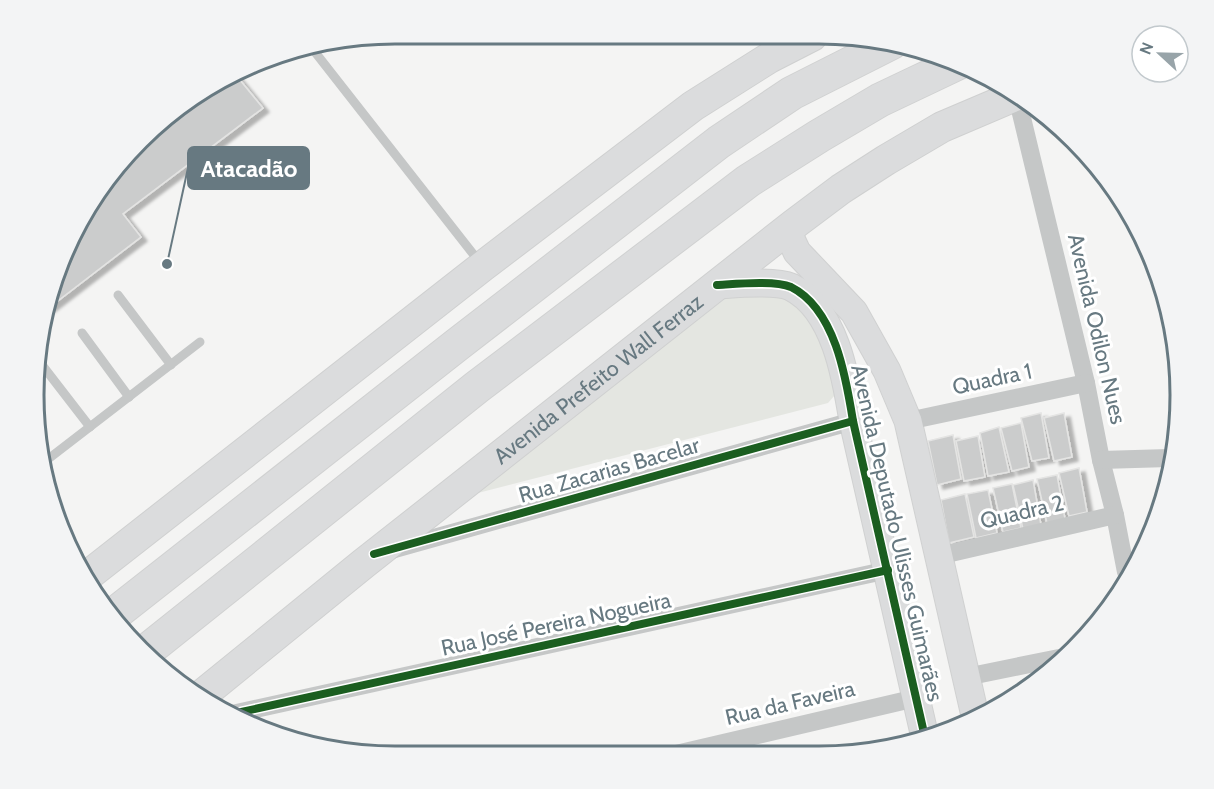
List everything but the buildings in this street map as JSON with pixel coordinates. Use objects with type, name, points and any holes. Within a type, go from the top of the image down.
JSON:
[{"type":"highway","points":[[118,611],[719,142],[792,93],[879,49]]},
{"type":"highway","points":[[151,647],[477,387],[748,181],[880,100],[948,68]]},
{"type":"main road","points":[[92,572],[483,266],[693,106],[769,58],[798,43]]},
{"type":"main road","name":"Avenida Prefeito Wall Ferraz","points":[[207,691],[374,554],[841,189],[942,127],[1009,100]]},
{"type":"street","name":"Avenida Odilon Nues","points":[[1018,105],[1086,383],[1125,566]]},
{"type":"street","name":"Avenida Deputado Ulisses Guimarães","points":[[793,225],[790,237],[797,252],[854,312],[887,371],[908,421],[974,710]]},
{"type":"street","name":"Avenida Deputado Ulisses Guimarães","points":[[717,285],[762,283],[789,286],[810,300],[829,328],[845,374],[853,421],[923,730]]},
{"type":"street","points":[[845,374],[858,367],[887,371]]},
{"type":"street","name":"Quadra 1","points":[[908,421],[1086,383]]},
{"type":"street","name":"Rua Zacarias Bacelar","points":[[374,554],[853,421]]},
{"type":"street","points":[[1101,460],[1165,458]]},
{"type":"street","name":"Quadra 2","points":[[938,556],[1115,515]]},
{"type":"street","name":"Rua José Pereira Nogueira","points":[[244,711],[888,570]]},
{"type":"street","points":[[966,678],[1050,659]]},
{"type":"street","name":"Rua da Faveira","points":[[710,746],[916,698]]},
{"type":"lane","points":[[315,52],[483,266]]},
{"type":"lane","points":[[118,295],[171,365]]},
{"type":"lane","points":[[82,333],[129,397]]},
{"type":"lane","points":[[49,458],[200,342]]},
{"type":"lane","points":[[45,368],[90,427]]},
{"type":"shaded area","points":[[770,290],[794,296],[813,319],[842,387],[828,403],[474,494],[726,298]]},
{"type":"cycle path","points":[[717,285],[765,283],[791,287],[806,297],[828,327],[847,385],[853,421],[923,730]]},
{"type":"cycle path","points":[[374,554],[853,421]]},
{"type":"cycle path","points":[[244,711],[888,570]]},
{"type":"place","name":"Atacadão","points":[[167,264]]}]
